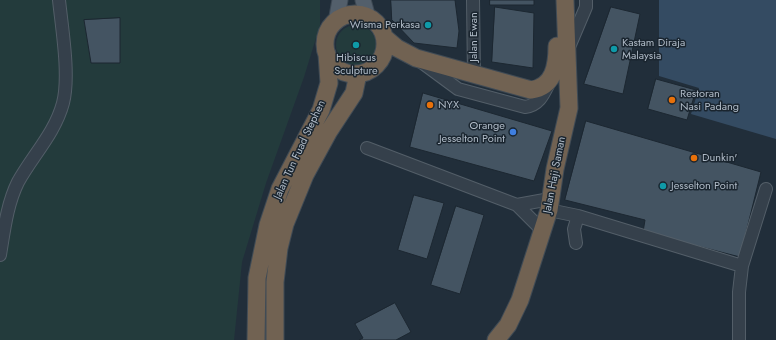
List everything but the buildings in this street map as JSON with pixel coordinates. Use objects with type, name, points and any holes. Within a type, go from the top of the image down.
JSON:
[{"type":"highway","points":[[384,37],[385,45],[380,62],[366,72],[358,74],[348,74],[339,70],[332,63],[325,48],[327,34],[336,22],[352,15],[368,18],[375,22],[384,37],[397,48],[416,58],[524,89],[537,89],[550,80],[557,60],[555,0]]},
{"type":"highway","name":"Jalan Haji Saman","points":[[496,340],[508,325],[520,300],[550,205],[555,169],[569,108],[565,0]]},
{"type":"highway","name":"Jalan Tun Fuad Stephen","points":[[256,340],[257,278],[268,225],[280,189],[322,110],[328,83],[327,54]]},
{"type":"highway","name":"Jalan Tun Fuad Stephen","points":[[275,340],[275,282],[279,248],[285,224],[305,175],[329,131],[354,93],[358,74]]},
{"type":"main road","points":[[336,22],[340,0]]},
{"type":"main road","points":[[363,0],[368,18]]},
{"type":"street","points":[[0,255],[9,208],[18,183],[54,127],[63,102],[65,63],[59,0]]},
{"type":"street","name":"Jalan Ewan","points":[[474,0],[474,75]]},
{"type":"street","points":[[566,53],[586,7],[586,0]]},
{"type":"street","points":[[416,58],[458,89],[525,107],[532,106],[538,102],[550,80]]},
{"type":"street","points":[[367,148],[517,205],[550,205],[578,216],[742,266]]},
{"type":"street","points":[[738,340],[739,292],[742,266],[766,189]]},
{"type":"street","points":[[517,205],[543,231]]},
{"type":"street","points":[[576,243],[574,229],[578,216]]},
{"type":"green space","points":[[0,0],[320,0],[320,25],[304,77],[266,183],[242,262],[234,340],[0,340]]},
{"type":"green space","points":[[352,25],[360,25],[367,28],[373,34],[376,45],[373,56],[367,62],[360,65],[352,65],[345,62],[339,56],[336,49],[336,41],[339,34],[345,28]]},
{"type":"water","points":[[659,0],[776,0],[776,139],[691,114],[699,88],[659,76]]},
{"type":"place","name":"Wisma Perkasa","points":[[428,25]]},
{"type":"place","name":"Hibiscus Sculpture","points":[[356,45]]},
{"type":"place","name":"Kastam Diraja Malaysia","points":[[614,49]]},
{"type":"place","name":"Restoran Nasi Padang","points":[[672,100]]},
{"type":"place","name":"NYX","points":[[430,105]]},
{"type":"place","name":"Orange Jesselton Point","points":[[513,132]]},
{"type":"place","name":"Dunkin'","points":[[694,158]]},
{"type":"place","name":"Jesselton Point","points":[[663,186]]}]
